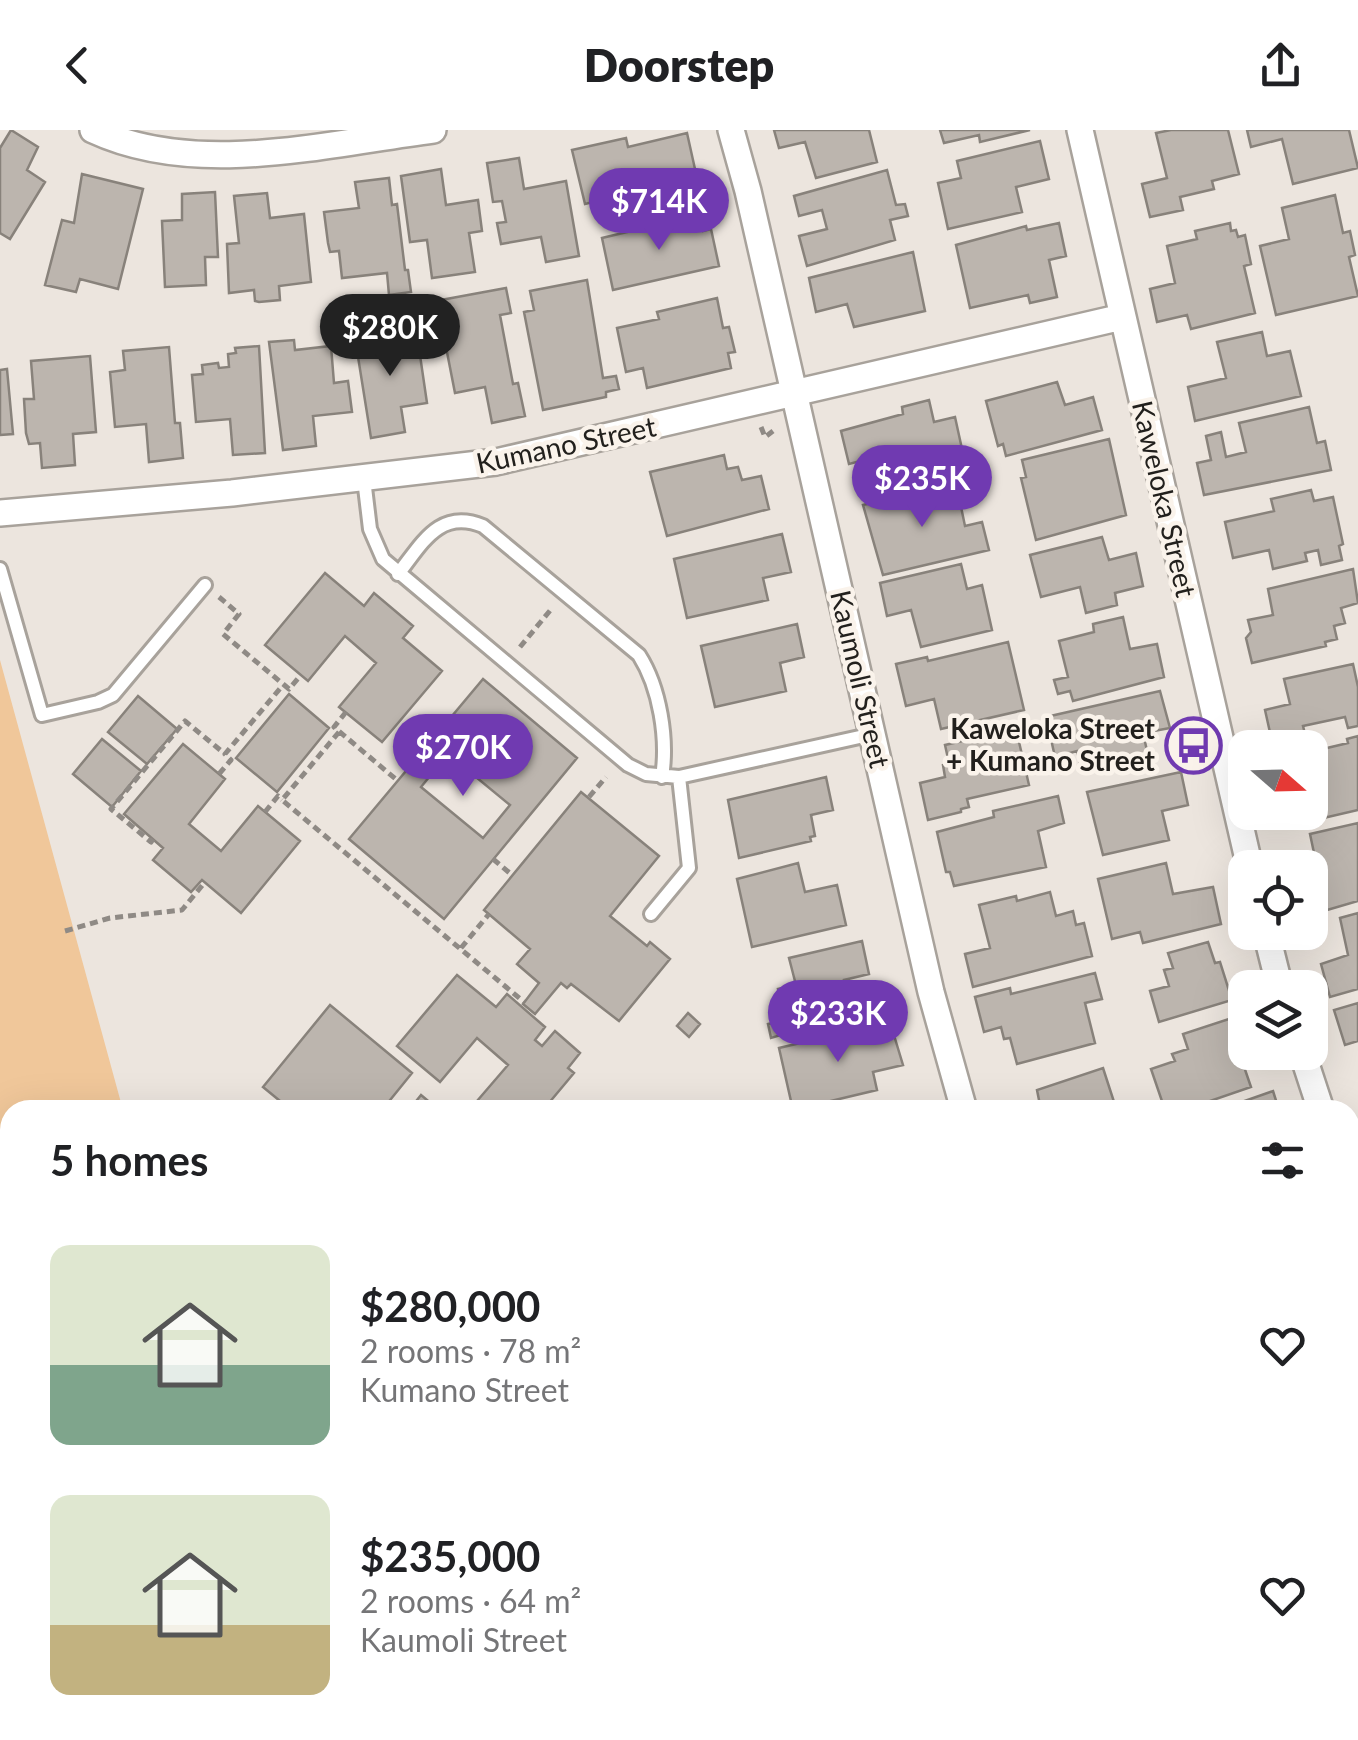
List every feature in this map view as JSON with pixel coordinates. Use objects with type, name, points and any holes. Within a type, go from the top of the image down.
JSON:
[{"type":"street","points":[[93,130],[156,152],[196,156],[433,130]]},
{"type":"street","name":"Kaumoli Street","points":[[731,130],[932,992],[961,1100]]},
{"type":"street","name":"Kaweloka Street","points":[[1080,130],[1246,850]]},
{"type":"street","name":"Kumano Street","points":[[0,513],[364,479],[496,462],[1122,317]]},
{"type":"street","points":[[1308,1070],[1319,1100]]},
{"type":"lane","points":[[364,479],[370,529],[383,559],[628,766],[662,777],[679,777],[873,734]]},
{"type":"lane","points":[[398,574],[433,531],[450,521],[468,520],[483,526],[639,655],[649,671],[666,749],[662,777]]},
{"type":"lane","points":[[0,569],[42,714],[113,695],[205,586]]},
{"type":"lane","points":[[652,914],[689,868],[679,777]]},
{"type":"path","points":[[761,427],[765,437],[773,432]]},
{"type":"path","points":[[217,595],[240,614],[223,634],[289,689],[301,675]]},
{"type":"path","points":[[520,647],[555,605]]},
{"type":"path","points":[[225,754],[283,685]]},
{"type":"path","points":[[346,712],[334,727],[398,781]]},
{"type":"path","points":[[153,839],[150,842],[111,809],[184,721],[230,760],[219,774]]},
{"type":"path","points":[[282,800],[339,732]]},
{"type":"path","points":[[588,798],[606,776]]},
{"type":"path","points":[[265,812],[278,796],[524,1002]]},
{"type":"path","points":[[493,859],[512,875]]},
{"type":"path","points":[[65,931],[110,918],[182,910],[205,882]]},
{"type":"path","points":[[461,948],[489,914]]},
{"type":"shaded area","points":[[0,660],[120,1100],[0,1100]]},
{"type":"building","points":[[11,130],[38,147],[27,170],[45,182],[10,239],[0,233],[0,148]]},
{"type":"building","points":[[774,130],[869,130],[877,162],[816,178],[805,142],[779,148]]},
{"type":"building","points":[[940,130],[1030,130],[980,142],[979,135],[944,143]]},
{"type":"building","points":[[1228,130],[1239,174],[1212,181],[1214,189],[1180,197],[1183,210],[1150,217],[1142,184],[1167,178],[1156,133]]},
{"type":"building","points":[[1247,130],[1349,130],[1358,168],[1293,184],[1282,139],[1251,147]]},
{"type":"building","points":[[687,133],[697,178],[657,188],[661,206],[621,215],[617,196],[585,204],[572,150],[626,138],[628,147]]},
{"type":"building","points":[[1040,141],[1049,179],[1016,187],[1022,212],[948,229],[938,183],[961,178],[957,161]]},
{"type":"building","points":[[519,158],[524,189],[566,181],[579,256],[546,262],[541,237],[501,244],[497,223],[506,222],[502,201],[493,202],[487,163]]},
{"type":"building","points":[[441,169],[446,205],[478,200],[482,231],[469,233],[475,272],[432,278],[427,240],[410,242],[401,176]]},
{"type":"building","points":[[887,170],[896,205],[905,204],[908,216],[890,220],[895,240],[807,266],[799,236],[827,229],[822,210],[799,216],[794,196]]},
{"type":"building","points":[[82,174],[143,189],[118,289],[80,279],[76,292],[45,285],[62,220],[74,223]]},
{"type":"building","points":[[389,178],[411,292],[389,295],[387,273],[342,278],[339,251],[330,252],[324,212],[359,208],[355,182]]},
{"type":"building","points":[[215,192],[218,257],[205,257],[206,285],[165,287],[162,221],[182,220],[182,194]]},
{"type":"building","points":[[267,193],[270,218],[304,214],[311,282],[279,286],[280,300],[259,302],[255,301],[254,290],[229,293],[227,244],[239,243],[234,196]]},
{"type":"building","points":[[1335,195],[1343,233],[1350,231],[1355,255],[1349,257],[1358,296],[1276,315],[1260,246],[1289,239],[1282,208]]},
{"type":"building","points":[[690,217],[692,228],[711,229],[719,266],[613,290],[602,238]]},
{"type":"building","points":[[1059,223],[1066,256],[1049,260],[1057,297],[1030,303],[1028,295],[970,308],[956,245],[1026,226],[1027,230]]},
{"type":"building","points":[[1230,223],[1231,231],[1236,230],[1238,237],[1245,235],[1251,264],[1244,266],[1255,313],[1191,329],[1187,315],[1157,322],[1150,289],[1175,283],[1167,246],[1197,239],[1195,231]]},
{"type":"building","points":[[913,252],[925,311],[854,327],[847,304],[816,312],[809,278]]},
{"type":"building","points":[[587,280],[603,378],[616,376],[619,389],[606,392],[606,397],[543,410],[524,312],[534,310],[530,291]]},
{"type":"building","points":[[506,288],[511,313],[500,315],[513,384],[518,383],[525,416],[492,423],[485,387],[455,393],[445,342],[439,343],[430,302]]},
{"type":"building","points":[[717,298],[723,328],[729,327],[735,352],[728,353],[731,368],[647,388],[643,368],[626,372],[617,328],[659,319],[657,312]]},
{"type":"building","points":[[416,328],[427,403],[401,407],[405,432],[371,438],[355,338]]},
{"type":"building","points":[[1262,332],[1267,356],[1290,351],[1301,396],[1195,421],[1188,387],[1226,378],[1217,342]]},
{"type":"building","points":[[294,340],[295,350],[331,346],[334,383],[348,381],[352,412],[313,416],[316,446],[283,450],[269,342]]},
{"type":"building","points":[[259,346],[265,453],[233,455],[230,419],[196,422],[192,375],[203,374],[202,365],[218,363],[219,368],[229,367],[228,354],[236,353],[235,348]]},
{"type":"building","points":[[169,347],[175,423],[180,423],[183,458],[149,462],[146,424],[115,427],[110,372],[125,370],[123,351]]},
{"type":"building","points":[[90,356],[96,432],[73,434],[75,465],[42,468],[40,443],[29,444],[26,433],[24,399],[34,399],[31,361]]},
{"type":"building","points":[[7,369],[13,434],[0,435],[0,370]]},
{"type":"building","points":[[1057,382],[1065,405],[1093,397],[1102,430],[1006,456],[1003,444],[998,446],[986,401]]},
{"type":"building","points":[[929,400],[934,422],[955,417],[964,458],[888,480],[879,456],[849,464],[841,431],[903,414],[902,407]]},
{"type":"building","points":[[1309,407],[1317,443],[1325,441],[1331,470],[1204,495],[1197,463],[1211,460],[1206,436],[1221,432],[1226,457],[1246,452],[1239,423]]},
{"type":"building","points":[[1109,439],[1126,515],[1036,540],[1021,478],[1026,477],[1022,460]]},
{"type":"building","points":[[724,455],[727,469],[738,467],[742,480],[761,476],[769,509],[667,536],[650,472]]},
{"type":"building","points":[[956,483],[965,526],[982,522],[989,550],[883,575],[863,505]]},
{"type":"building","points":[[1311,490],[1314,501],[1333,497],[1343,544],[1339,546],[1342,560],[1321,565],[1318,550],[1305,553],[1307,561],[1273,569],[1269,550],[1233,558],[1225,522],[1274,511],[1271,499]]},
{"type":"building","points":[[782,534],[791,572],[763,578],[768,600],[687,618],[674,559]]},
{"type":"building","points":[[1102,537],[1109,560],[1136,553],[1143,586],[1115,593],[1117,605],[1086,613],[1080,587],[1041,597],[1030,555]]},
{"type":"building","points":[[961,564],[967,589],[982,585],[992,630],[921,647],[911,610],[887,616],[880,583]]},
{"type":"building","points":[[1353,569],[1358,603],[1341,608],[1345,623],[1334,626],[1337,639],[1325,642],[1326,646],[1252,663],[1246,638],[1251,632],[1248,620],[1273,615],[1268,589]]},
{"type":"building","points":[[325,573],[364,606],[374,593],[413,626],[403,638],[442,671],[382,742],[339,707],[376,663],[345,636],[308,681],[265,645]]},
{"type":"building","points":[[1123,617],[1130,649],[1157,644],[1164,677],[1073,701],[1070,691],[1058,694],[1054,680],[1068,677],[1059,641],[1094,632],[1093,624]]},
{"type":"building","points":[[797,624],[804,657],[780,663],[786,691],[715,707],[701,646]]},
{"type":"building","points":[[1008,642],[1024,710],[941,729],[934,699],[906,706],[896,664],[927,657],[928,661]]},
{"type":"building","points":[[1353,664],[1358,687],[1358,726],[1348,728],[1345,717],[1303,726],[1304,730],[1269,730],[1265,710],[1290,704],[1284,679]]},
{"type":"building","points":[[483,679],[577,758],[444,919],[349,839]],"holes":[[[448,754],[510,805],[483,838],[421,787]]]},
{"type":"building","points":[[1160,691],[1170,728],[1143,733],[1150,764],[1120,771],[1118,763],[1082,771],[1077,751],[1055,757],[1046,717]]},
{"type":"building","points":[[289,694],[329,728],[277,792],[236,758]]},
{"type":"building","points":[[138,696],[177,729],[147,764],[108,732]]},
{"type":"building","points":[[1016,729],[1029,785],[967,799],[969,807],[961,812],[928,820],[920,783],[945,777],[943,765],[949,763],[945,745]]},
{"type":"building","points":[[1358,736],[1358,810],[1328,817],[1328,748],[1348,743],[1347,739]]},
{"type":"building","points":[[102,739],[141,771],[112,807],[73,774]]},
{"type":"building","points":[[183,744],[225,779],[189,824],[221,851],[258,806],[300,841],[241,913],[202,880],[191,892],[153,860],[163,848],[124,814]]},
{"type":"building","points":[[1181,772],[1188,805],[1162,811],[1169,840],[1103,855],[1087,792]]},
{"type":"building","points":[[826,777],[833,810],[811,815],[815,836],[810,837],[811,841],[739,858],[728,800]]},
{"type":"building","points":[[581,792],[659,856],[610,916],[670,959],[619,1021],[571,984],[567,988],[561,983],[535,1014],[523,1004],[539,983],[517,964],[530,949],[484,910]]},
{"type":"building","points":[[1058,796],[1064,823],[1038,831],[1046,867],[954,886],[950,872],[946,872],[937,832],[994,817],[993,811]]},
{"type":"building","points":[[1358,823],[1358,901],[1328,910],[1328,850],[1313,850],[1310,834]]},
{"type":"building","points":[[798,863],[805,892],[837,885],[846,925],[752,947],[737,879]]},
{"type":"building","points":[[1166,863],[1173,894],[1213,887],[1221,924],[1143,943],[1140,932],[1112,939],[1098,879]]},
{"type":"building","points":[[1050,892],[1056,916],[1073,911],[1076,925],[1084,923],[1092,956],[973,987],[965,954],[990,948],[979,905]]},
{"type":"building","points":[[1358,913],[1358,989],[1330,997],[1328,970],[1323,970],[1321,964],[1348,955],[1340,918]]},
{"type":"building","points":[[862,941],[869,974],[844,980],[846,1014],[787,1028],[778,989],[796,985],[789,958]]},
{"type":"building","points":[[1208,942],[1215,963],[1220,962],[1228,1001],[1159,1022],[1150,991],[1169,986],[1164,970],[1173,968],[1168,953]]},
{"type":"building","points":[[1095,973],[1102,999],[1085,1003],[1095,1043],[1017,1064],[1010,1038],[1004,1039],[1001,1027],[984,1032],[975,997],[1010,988],[1011,994]]},
{"type":"building","points":[[457,975],[496,1007],[507,994],[545,1027],[535,1040],[542,1046],[555,1031],[580,1053],[568,1068],[574,1073],[551,1100],[478,1100],[508,1065],[477,1038],[440,1082],[397,1046]]},
{"type":"building","points":[[1358,1003],[1358,1041],[1345,1045],[1334,1010]]},
{"type":"building","points":[[330,1005],[412,1073],[390,1100],[279,1100],[263,1087]]},
{"type":"building","points":[[688,1013],[700,1024],[689,1037],[677,1026]]},
{"type":"building","points":[[1228,1019],[1228,1070],[1245,1070],[1251,1087],[1213,1100],[1162,1100],[1151,1069],[1175,1061],[1172,1054],[1188,1049],[1183,1034]]},
{"type":"building","points":[[778,1022],[781,1035],[771,1038],[768,1024]]},
{"type":"building","points":[[890,1022],[903,1065],[873,1072],[877,1090],[835,1100],[791,1100],[779,1048]]},
{"type":"building","points":[[1103,1068],[1113,1100],[1039,1100],[1037,1090]]},
{"type":"building","points":[[1273,1091],[1276,1100],[1247,1100]]},
{"type":"place","name":"Kaweloka Street + Kumano Street","points":[[1194,745]]}]
